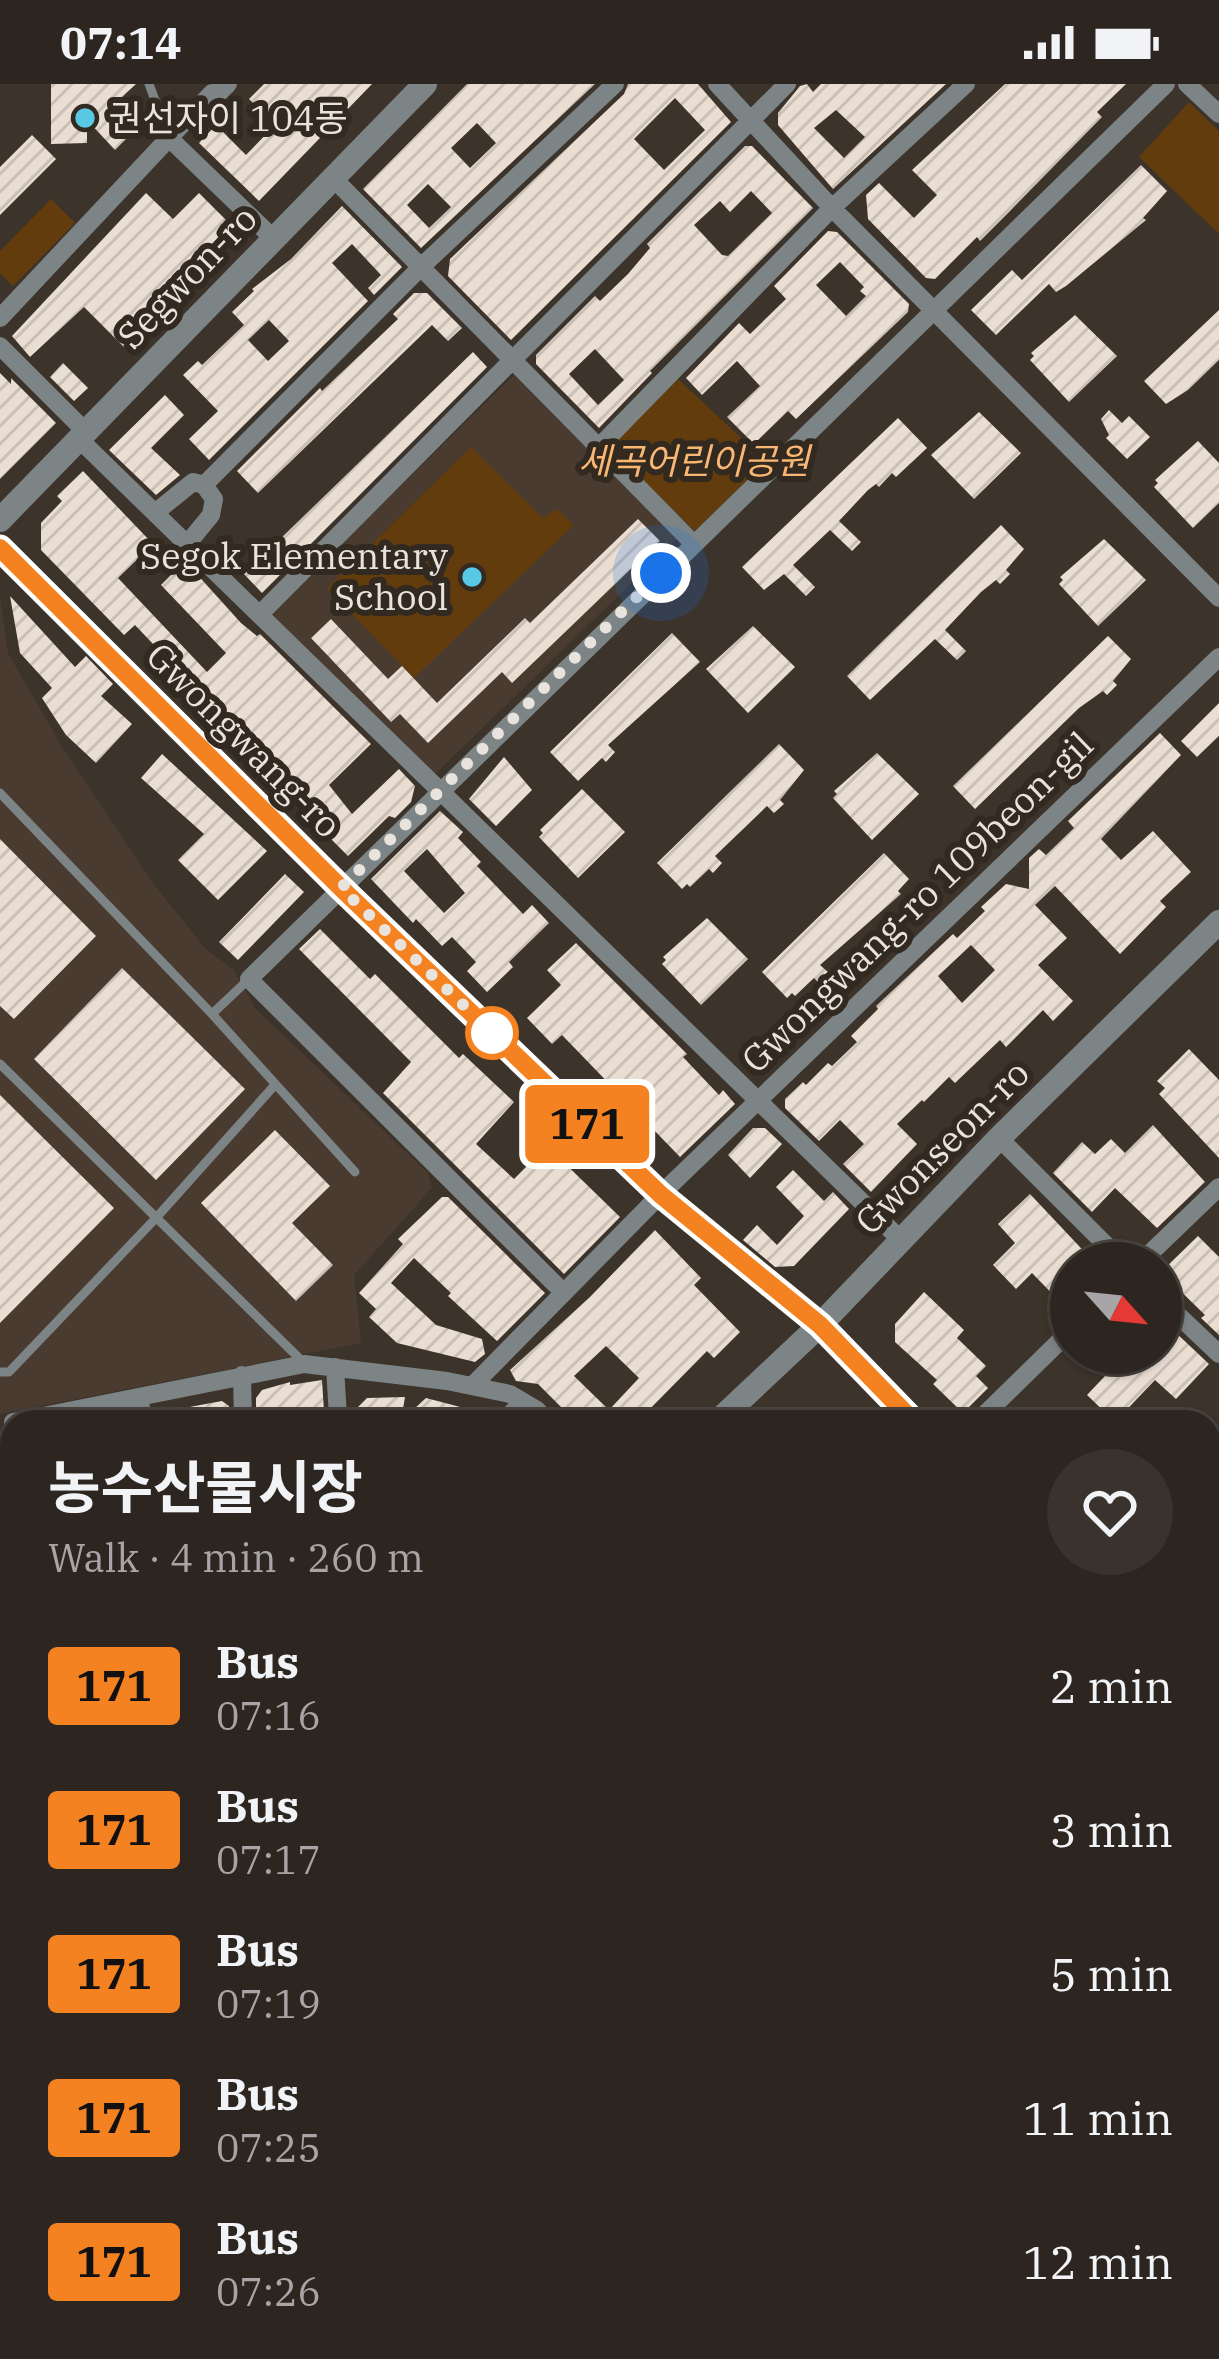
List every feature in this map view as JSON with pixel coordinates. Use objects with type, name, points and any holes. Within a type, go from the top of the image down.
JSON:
[{"type":"street","points":[[0,317],[212,93],[218,94],[228,84]]},
{"type":"street","name":"Segwon-ro","points":[[0,520],[425,84]]},
{"type":"street","points":[[204,485],[421,267],[615,84]]},
{"type":"street","points":[[716,84],[832,208],[1219,598]]},
{"type":"street","points":[[261,613],[787,84]]},
{"type":"street","points":[[598,448],[832,208],[966,84]]},
{"type":"street","points":[[564,1293],[249,979],[1166,84]]},
{"type":"street","points":[[1187,84],[1219,114]]},
{"type":"street","points":[[169,138],[274,239]]},
{"type":"street","points":[[333,178],[692,542]]},
{"type":"street","points":[[0,346],[156,512],[900,1239]]},
{"type":"street","points":[[156,512],[193,482],[204,485],[214,500],[211,514],[188,543]]},
{"type":"street","name":"Gwongwang-ro","points":[[0,548],[341,888],[661,1195],[820,1325],[902,1410]]},
{"type":"street","name":"Gwongwang-ro 109beon-gil","points":[[472,1386],[661,1195],[1219,657]]},
{"type":"street","name":"Gwonseon-ro","points":[[730,1410],[1219,922]]},
{"type":"street","points":[[999,1138],[1103,1242]]},
{"type":"street","points":[[1162,1242],[1219,1187]]},
{"type":"street","points":[[1182,1319],[1219,1354]]},
{"type":"street","points":[[989,1410],[1050,1351]]},
{"type":"street","points":[[75,1410],[304,1364],[472,1386],[510,1394],[533,1410]]},
{"type":"street","points":[[335,1367],[338,1410]]},
{"type":"street","points":[[242,1375],[243,1410]]},
{"type":"street","points":[[138,1397],[142,1410]]},
{"type":"street","points":[[515,1410],[523,1402]]},
{"type":"lane","points":[[149,84],[169,138]]},
{"type":"lane","points":[[0,793],[212,1014],[355,1172]]},
{"type":"lane","points":[[212,1014],[249,979]]},
{"type":"lane","points":[[0,1064],[304,1364]]},
{"type":"lane","points":[[0,1372],[9,1372],[274,1086]]},
{"type":"shaded area","name":"Segok Elementary School","points":[[514,375],[677,539],[435,774],[268,615]]},
{"type":"shaded area","points":[[0,596],[8,653],[64,750],[155,886],[207,950],[234,970],[255,1008],[428,1173],[432,1188],[354,1275],[361,1343],[20,1410],[0,1410]]},
{"type":"green space","points":[[1189,102],[1219,131],[1219,234],[1139,157]]},
{"type":"green space","points":[[51,199],[75,223],[13,286],[0,273],[0,251]]},
{"type":"green space","name":"세곡어린이공원","points":[[678,379],[766,461],[695,531],[609,448]]},
{"type":"green space","points":[[471,447],[543,518],[557,509],[574,525],[414,678],[327,588]]},
{"type":"building","name":"권선자이 104동","points":[[51,84],[136,84],[110,108],[133,132],[115,150],[87,120],[87,143],[51,144]]},
{"type":"building","points":[[264,84],[372,84],[259,201],[199,143],[216,125],[246,155],[275,125],[249,99]]},
{"type":"building","points":[[467,84],[595,84],[421,248],[363,189]],"holes":[[[477,123],[496,143],[470,168],[451,148]],[[428,184],[451,207],[429,228],[407,205]]]},
{"type":"building","points":[[628,84],[698,84],[731,122],[511,340],[448,276],[450,259],[624,94]],"holes":[[[675,98],[705,130],[664,170],[634,139]]]},
{"type":"building","points":[[807,84],[813,92],[821,84],[946,84],[833,189],[778,125],[778,113]],"holes":[[[836,110],[865,137],[844,158],[814,128]]]},
{"type":"building","points":[[1005,84],[1126,84],[1097,112],[1102,117],[980,241],[977,237],[935,279],[926,278],[868,219],[866,195],[879,183],[914,218],[937,195],[912,170]]},
{"type":"building","points":[[32,135],[56,159],[0,215],[0,167]]},
{"type":"building","points":[[745,146],[752,146],[813,208],[599,428],[536,364],[536,355],[595,296],[600,301],[628,274],[650,248],[647,244]],"holes":[[[751,191],[772,213],[728,256],[722,255],[694,225],[720,201],[730,212]],[[595,349],[624,380],[598,405],[569,374]]]},
{"type":"building","points":[[1141,165],[1167,191],[1143,218],[1146,220],[1066,286],[1056,292],[1049,284],[996,335],[971,310],[1012,270],[1022,280]]},
{"type":"building","points":[[146,193],[173,219],[199,193],[235,229],[144,315],[153,325],[127,350],[84,307],[30,357],[12,336]]},
{"type":"building","points":[[342,206],[402,267],[374,295],[368,288],[381,275],[352,244],[332,263],[368,301],[209,460],[189,439],[218,411],[183,375],[198,361],[202,365],[244,325],[232,312],[252,289],[291,259]],"holes":[[[269,320],[289,341],[268,361],[248,340]]]},
{"type":"building","points":[[828,231],[837,232],[909,304],[908,312],[796,419],[788,411],[754,444],[727,417],[760,386],[737,361],[702,395],[686,378],[739,323],[750,334],[786,299],[774,286]],"holes":[[[840,262],[864,287],[860,291],[866,296],[846,316],[816,285]]]},
{"type":"building","points":[[414,293],[427,293],[462,328],[448,341],[432,325],[258,493],[237,471],[398,319],[393,314]]},
{"type":"building","points":[[1219,310],[1219,360],[1166,404],[1144,381]]},
{"type":"building","points":[[1075,315],[1117,356],[1069,402],[1030,360],[1031,353]]},
{"type":"building","points":[[473,352],[487,367],[262,593],[244,574]]},
{"type":"building","points":[[63,363],[88,388],[74,401],[50,377]]},
{"type":"building","points":[[0,373],[56,423],[0,479]]},
{"type":"building","points":[[165,395],[184,415],[151,448],[180,475],[156,495],[109,450]]},
{"type":"building","points":[[1109,410],[1122,423],[1129,416],[1150,437],[1127,459],[1106,438],[1109,435],[1101,419]]},
{"type":"building","points":[[979,412],[1021,453],[974,499],[931,455]]},
{"type":"building","points":[[898,418],[927,448],[896,477],[892,473],[879,487],[876,484],[868,490],[839,521],[861,542],[852,551],[830,530],[793,565],[815,587],[806,596],[784,574],[764,590],[742,567]]},
{"type":"building","points":[[1198,441],[1219,463],[1219,503],[1193,528],[1154,487],[1155,480]]},
{"type":"building","points":[[83,471],[153,544],[118,578],[207,672],[226,653],[161,585],[185,561],[241,623],[260,634],[371,744],[329,785],[352,814],[399,769],[415,786],[411,802],[395,818],[389,816],[348,856],[236,744],[242,738],[189,682],[182,688],[165,670],[172,664],[135,625],[124,635],[41,550],[41,523],[62,501],[57,496]]},
{"type":"building","points":[[638,519],[660,541],[512,683],[502,672],[428,743],[400,714],[391,722],[311,638],[331,619],[388,679],[402,666],[437,703],[525,618],[530,623]]},
{"type":"building","points":[[1001,525],[1024,549],[1006,570],[1010,574],[981,592],[945,630],[966,651],[957,660],[935,639],[870,700],[847,676]]},
{"type":"building","points":[[1104,539],[1146,580],[1098,626],[1059,584],[1060,577]]},
{"type":"building","points":[[10,596],[75,667],[86,656],[113,684],[101,696],[132,724],[96,763],[66,735],[42,698],[52,688],[20,653]]},
{"type":"building","points":[[753,626],[795,667],[748,713],[706,669]]},
{"type":"building","points":[[672,633],[700,662],[608,745],[615,752],[606,762],[602,758],[578,781],[550,752]]},
{"type":"building","points":[[1108,636],[1131,659],[1113,681],[1117,685],[1079,708],[975,809],[953,786]]},
{"type":"building","points":[[1219,703],[1219,736],[1197,757],[1181,741]]},
{"type":"building","points":[[1160,733],[1181,755],[1101,839],[1121,860],[1153,831],[1191,872],[1160,901],[1166,907],[1120,954],[1055,886],[1035,905],[1067,938],[1038,965],[1073,1001],[1053,1021],[1043,1010],[1006,1047],[1000,1040],[955,1083],[949,1077],[922,1100],[897,1124],[917,1144],[871,1192],[843,1164],[864,1144],[840,1120],[819,1141],[785,1108],[785,1099],[857,1042],[851,1036],[876,1006],[953,934],[957,938],[1006,884],[1029,889],[1029,858],[1039,849],[1046,855],[1074,828],[1068,821]],"holes":[[[971,945],[995,970],[962,1003],[938,976]]]},
{"type":"building","points":[[779,744],[804,770],[780,800],[784,804],[774,813],[767,806],[715,856],[722,863],[713,873],[709,869],[682,889],[657,863]]},
{"type":"building","points":[[877,753],[919,794],[872,840],[833,798],[834,791]]},
{"type":"building","points":[[162,754],[267,851],[218,900],[178,860],[204,834],[141,778]]},
{"type":"building","points":[[504,757],[532,790],[496,826],[469,799]]},
{"type":"building","points":[[582,789],[625,832],[578,878],[539,837],[540,830]]},
{"type":"building","points":[[440,811],[463,832],[458,838],[481,862],[477,866],[523,914],[532,905],[549,923],[509,962],[513,967],[487,992],[467,971],[476,962],[452,937],[442,946],[371,879]],"holes":[[[427,849],[465,893],[444,913],[404,871]]]},
{"type":"building","points":[[0,839],[96,936],[14,1019],[0,1006]]},
{"type":"building","points":[[884,853],[909,879],[898,891],[901,894],[820,965],[828,972],[818,982],[814,978],[787,998],[762,972]]},
{"type":"building","points":[[285,874],[304,892],[238,960],[219,942]]},
{"type":"building","points":[[707,918],[748,959],[701,1005],[662,964],[663,957]]},
{"type":"building","points":[[320,929],[370,979],[375,974],[459,1058],[463,1054],[514,1102],[476,1144],[514,1179],[547,1146],[620,1217],[564,1274],[383,1093],[411,1062],[299,949]]},
{"type":"building","points":[[576,943],[687,1054],[683,1057],[719,1095],[723,1090],[735,1104],[680,1157],[562,1035],[552,1044],[527,1018],[561,985],[547,970]]},
{"type":"building","points":[[122,968],[245,1089],[156,1180],[34,1059]]},
{"type":"building","points":[[1189,1049],[1219,1080],[1219,1158],[1159,1094],[1165,1088],[1157,1081]]},
{"type":"building","points":[[0,1095],[114,1208],[0,1323]]},
{"type":"building","points":[[1153,1125],[1205,1182],[1157,1228],[1115,1188],[1092,1212],[1053,1173],[1082,1142],[1095,1154],[1111,1139],[1125,1153]]},
{"type":"building","points":[[753,1128],[765,1128],[782,1144],[750,1178],[728,1155]]},
{"type":"building","points":[[275,1130],[330,1186],[292,1223],[333,1265],[296,1301],[201,1203]]},
{"type":"building","points":[[793,1170],[824,1201],[833,1192],[849,1209],[794,1266],[775,1267],[743,1240],[757,1225],[777,1245],[804,1216],[776,1187]]},
{"type":"building","points":[[1030,1194],[1075,1242],[1050,1242],[1050,1291],[1032,1273],[1016,1289],[993,1265],[1015,1243],[998,1224]]},
{"type":"building","points":[[442,1197],[448,1197],[545,1293],[497,1341],[414,1258],[391,1283],[436,1325],[482,1339],[485,1354],[475,1362],[397,1343],[369,1317],[376,1309],[359,1293],[403,1244],[398,1239]]},
{"type":"building","points":[[655,1230],[701,1278],[694,1285],[740,1332],[714,1358],[707,1351],[649,1410],[609,1410],[564,1410],[538,1384],[516,1381],[510,1370]],"holes":[[[606,1346],[639,1378],[609,1410],[574,1376]]]},
{"type":"building","points":[[1198,1236],[1219,1257],[1219,1335],[1182,1293],[1182,1252]]},
{"type":"building","points":[[924,1292],[964,1330],[957,1338],[986,1366],[976,1376],[988,1388],[966,1410],[960,1410],[933,1384],[937,1380],[895,1342],[895,1324]]},
{"type":"building","points":[[1182,1338],[1209,1364],[1176,1399],[1155,1380],[1126,1410],[1103,1410],[1087,1395],[1107,1374],[1182,1374]]},
{"type":"building","points":[[322,1380],[324,1410],[256,1410],[262,1390]]},
{"type":"building","points":[[405,1397],[403,1410],[359,1410],[367,1398]]},
{"type":"building","points":[[426,1398],[472,1410],[413,1410]]},
{"type":"building","points":[[222,1401],[229,1410],[173,1410]]},
{"type":"bus line","name":"171","points":[[0,548],[341,888],[661,1195],[820,1325],[902,1410]]},
{"type":"place","name":"권선자이 104동","points":[[85,118]]},
{"type":"place","name":"Segok Elementary School","points":[[472,577]]},
{"type":"route","points":[[492,1033],[501,1041],[341,888],[661,573]]}]
